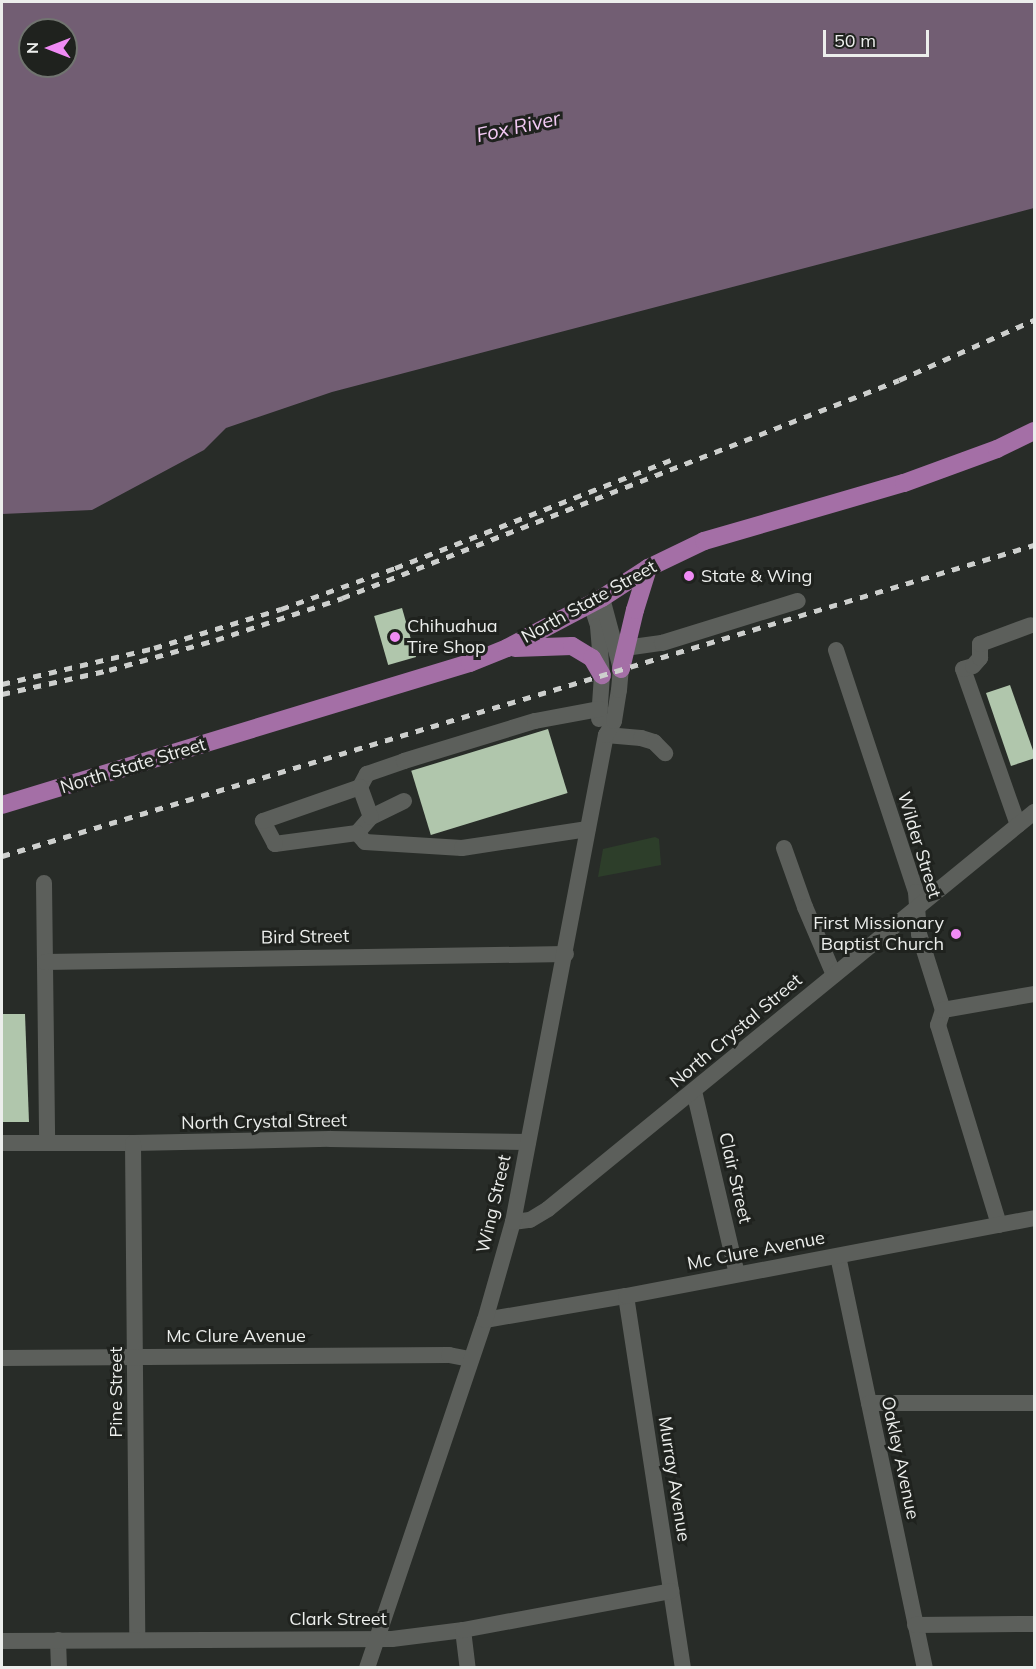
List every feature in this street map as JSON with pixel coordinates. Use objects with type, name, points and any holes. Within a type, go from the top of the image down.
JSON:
[{"type":"main road","name":"North State Street","points":[[2,805],[420,679],[507,648],[597,601],[648,568],[704,541],[904,483],[1035,432]]},
{"type":"main road","points":[[621,669],[648,568]]},
{"type":"main road","points":[[507,648],[572,646],[592,658],[602,675]]},
{"type":"street","name":"Wing Street","points":[[367,1668],[485,1320],[513,1222],[606,735],[614,721],[621,669],[597,601]]},
{"type":"street","name":"Wing Street","points":[[597,601],[602,675],[599,718],[606,735]]},
{"type":"street","points":[[626,648],[662,643],[798,601]]},
{"type":"street","points":[[1018,825],[963,669],[973,666],[980,657],[980,644],[1031,625]]},
{"type":"street","name":"Wilder Street","points":[[836,650],[920,907],[919,934],[943,1010],[938,1025],[999,1225]]},
{"type":"street","points":[[404,801],[371,817],[357,833],[275,844],[263,821],[360,788],[367,774],[404,761],[536,721],[600,709]]},
{"type":"street","points":[[606,735],[641,738],[654,742],[665,753]]},
{"type":"street","points":[[360,788],[371,817]]},
{"type":"street","name":"North Crystal Street","points":[[513,1222],[530,1220],[548,1209],[1035,812]]},
{"type":"street","points":[[357,833],[365,842],[462,848],[588,829]]},
{"type":"street","points":[[784,848],[805,908],[834,975]]},
{"type":"street","points":[[44,883],[47,1142]]},
{"type":"street","name":"Bird Street","points":[[45,962],[566,954]]},
{"type":"street","points":[[943,1010],[1035,994]]},
{"type":"street","name":"Clair Street","points":[[694,1091],[737,1274]]},
{"type":"street","name":"North Crystal Street","points":[[2,1143],[330,1139],[528,1142]]},
{"type":"street","name":"Pine Street","points":[[133,1143],[137,1640]]},
{"type":"street","name":"Mc Clure Avenue","points":[[485,1320],[626,1296],[1035,1218]]},
{"type":"street","name":"Oakley Avenue","points":[[838,1256],[924,1668]]},
{"type":"street","name":"Murray Avenue","points":[[626,1296],[683,1668]]},
{"type":"street","name":"Mc Clure Avenue","points":[[2,1358],[449,1355],[470,1359]]},
{"type":"street","points":[[869,1403],[1035,1403]]},
{"type":"street","name":"Clark Street","points":[[2,1641],[376,1640],[463,1630],[671,1591]]},
{"type":"street","points":[[915,1625],[1035,1624]]},
{"type":"street","points":[[463,1630],[468,1668]]},
{"type":"street","points":[[58,1640],[58,1668]]},
{"type":"green space","points":[[655,837],[659,839],[661,865],[598,877],[603,849]]},
{"type":"water","name":"Fox River","points":[[2,2],[1034,2],[1034,208],[332,392],[226,428],[204,450],[92,510],[2,514]]},
{"type":"building","name":"Chihuahua Tire Shop","points":[[402,608],[416,657],[388,665],[374,616]]},
{"type":"building","points":[[1010,685],[1035,756],[1035,758],[1011,766],[986,693]]},
{"type":"building","points":[[548,729],[568,793],[431,835],[411,771]]},
{"type":"building","points":[[2,1014],[25,1014],[29,1122],[2,1122]]},
{"type":"railway","points":[[2,694],[109,670],[216,640],[342,598],[899,380],[1034,320]]},
{"type":"railway","points":[[2,684],[154,648],[281,609],[395,568],[671,460]]},
{"type":"railway","points":[[2,856],[1034,545]]},
{"type":"place","name":"State & Wing","points":[[689,576]]},
{"type":"place","name":"Chihuahua Tire Shop","points":[[395,637]]},
{"type":"place","name":"First Missionary Baptist Church","points":[[956,934]]}]
